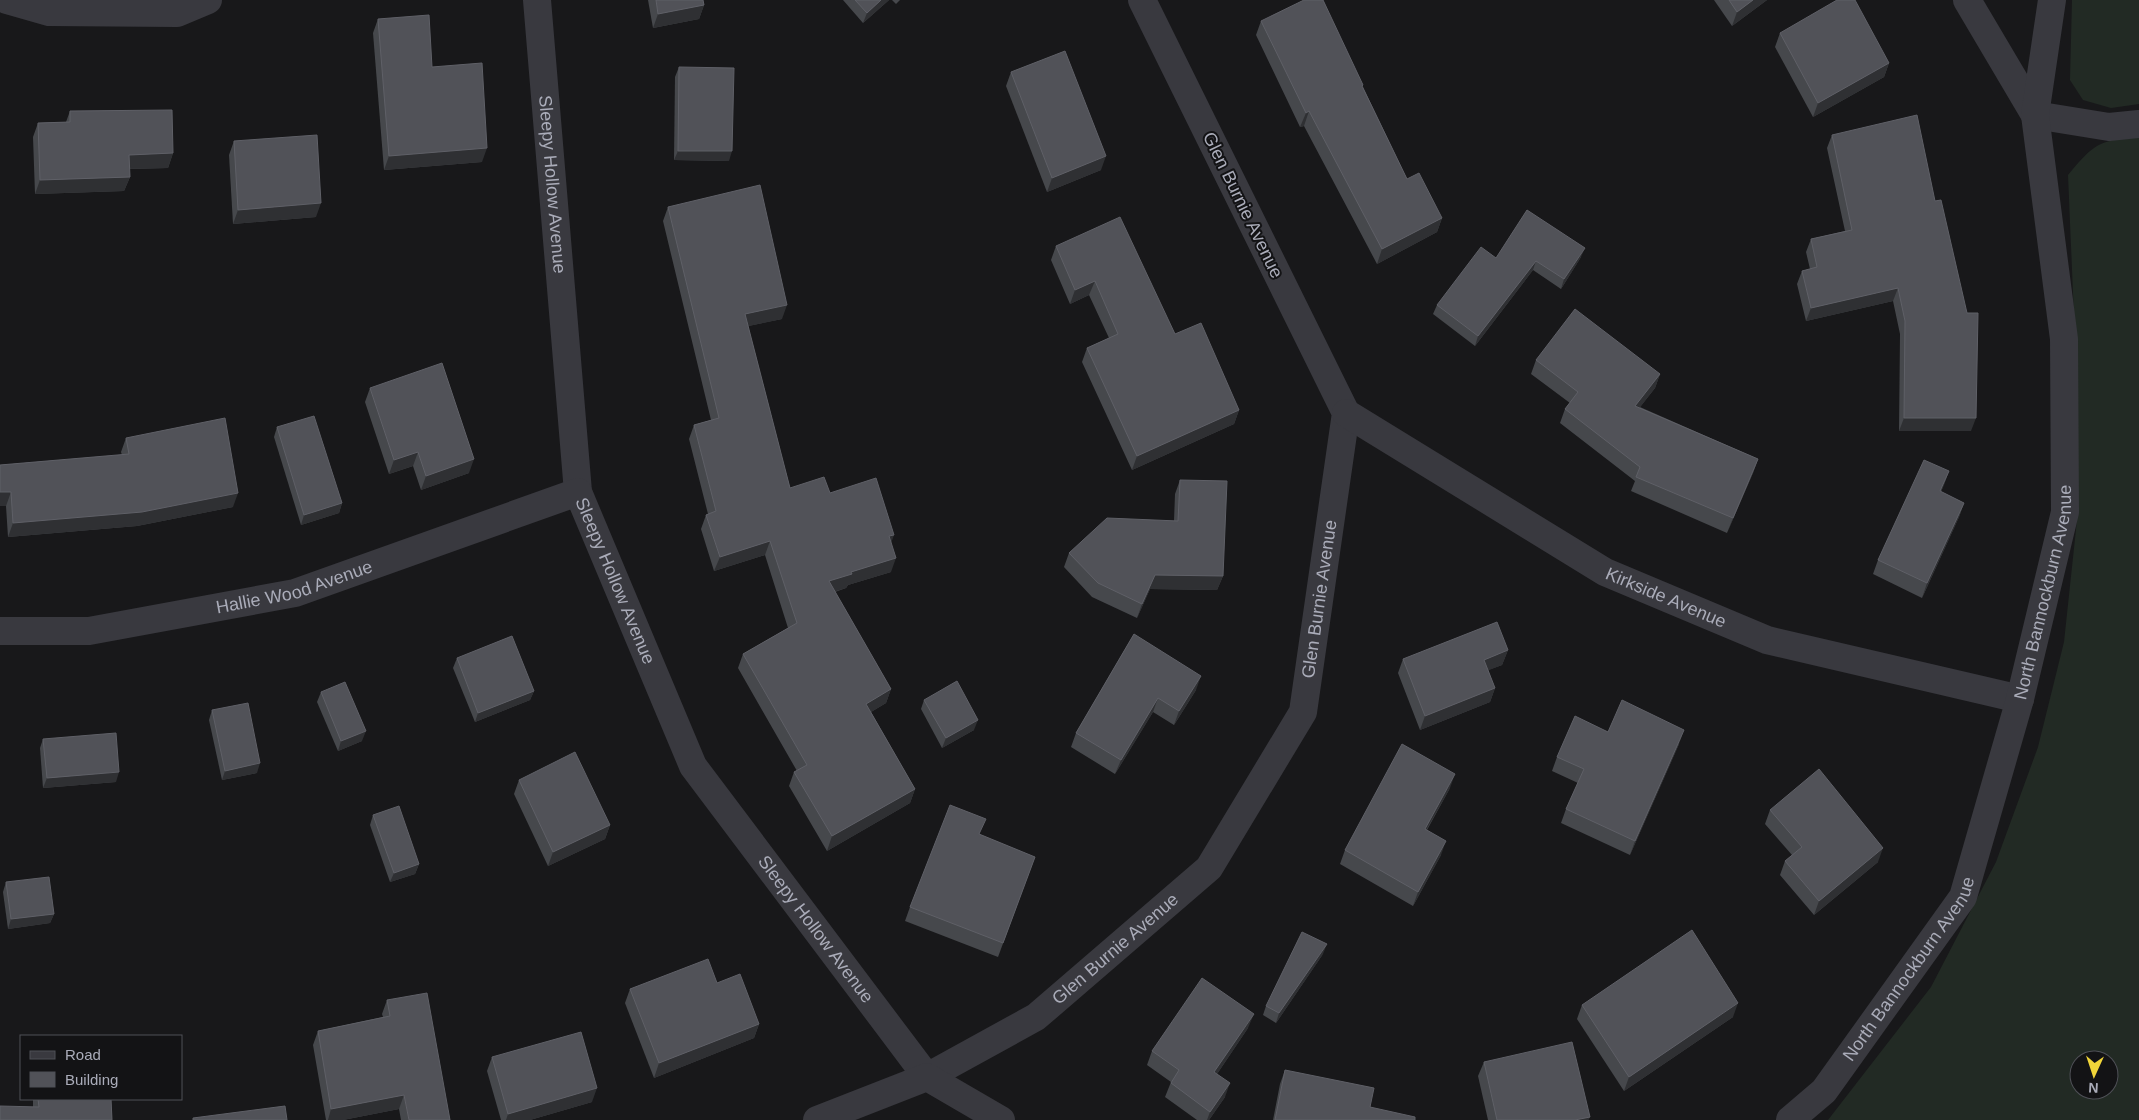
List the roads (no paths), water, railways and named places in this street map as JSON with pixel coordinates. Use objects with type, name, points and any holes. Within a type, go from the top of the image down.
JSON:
[{"type":"street","points":[[7,0],[49,12],[177,13],[208,0]]},
{"type":"street","name":"Sleepy Hollow Avenue","points":[[537,0],[578,492],[693,766],[927,1077]]},
{"type":"street","name":"Glen Burnie Avenue","points":[[927,1077],[1036,1017],[1209,868],[1303,712],[1346,413],[1142,0]]},
{"type":"street","points":[[1967,0],[2035,115],[2109,127],[2139,124]]},
{"type":"street","name":"North Bannockburn Avenue","points":[[1790,1120],[1824,1091],[1963,897],[2020,699],[2065,512],[2064,339],[2035,115],[2052,0]]},
{"type":"street","name":"Kirkside Avenue","points":[[1346,413],[1604,572],[1767,640],[2020,699]]},
{"type":"street","name":"Hallie Wood Avenue","points":[[0,631],[89,631],[295,593],[578,492]]},
{"type":"street","points":[[817,1120],[927,1077],[1001,1120]]}]
